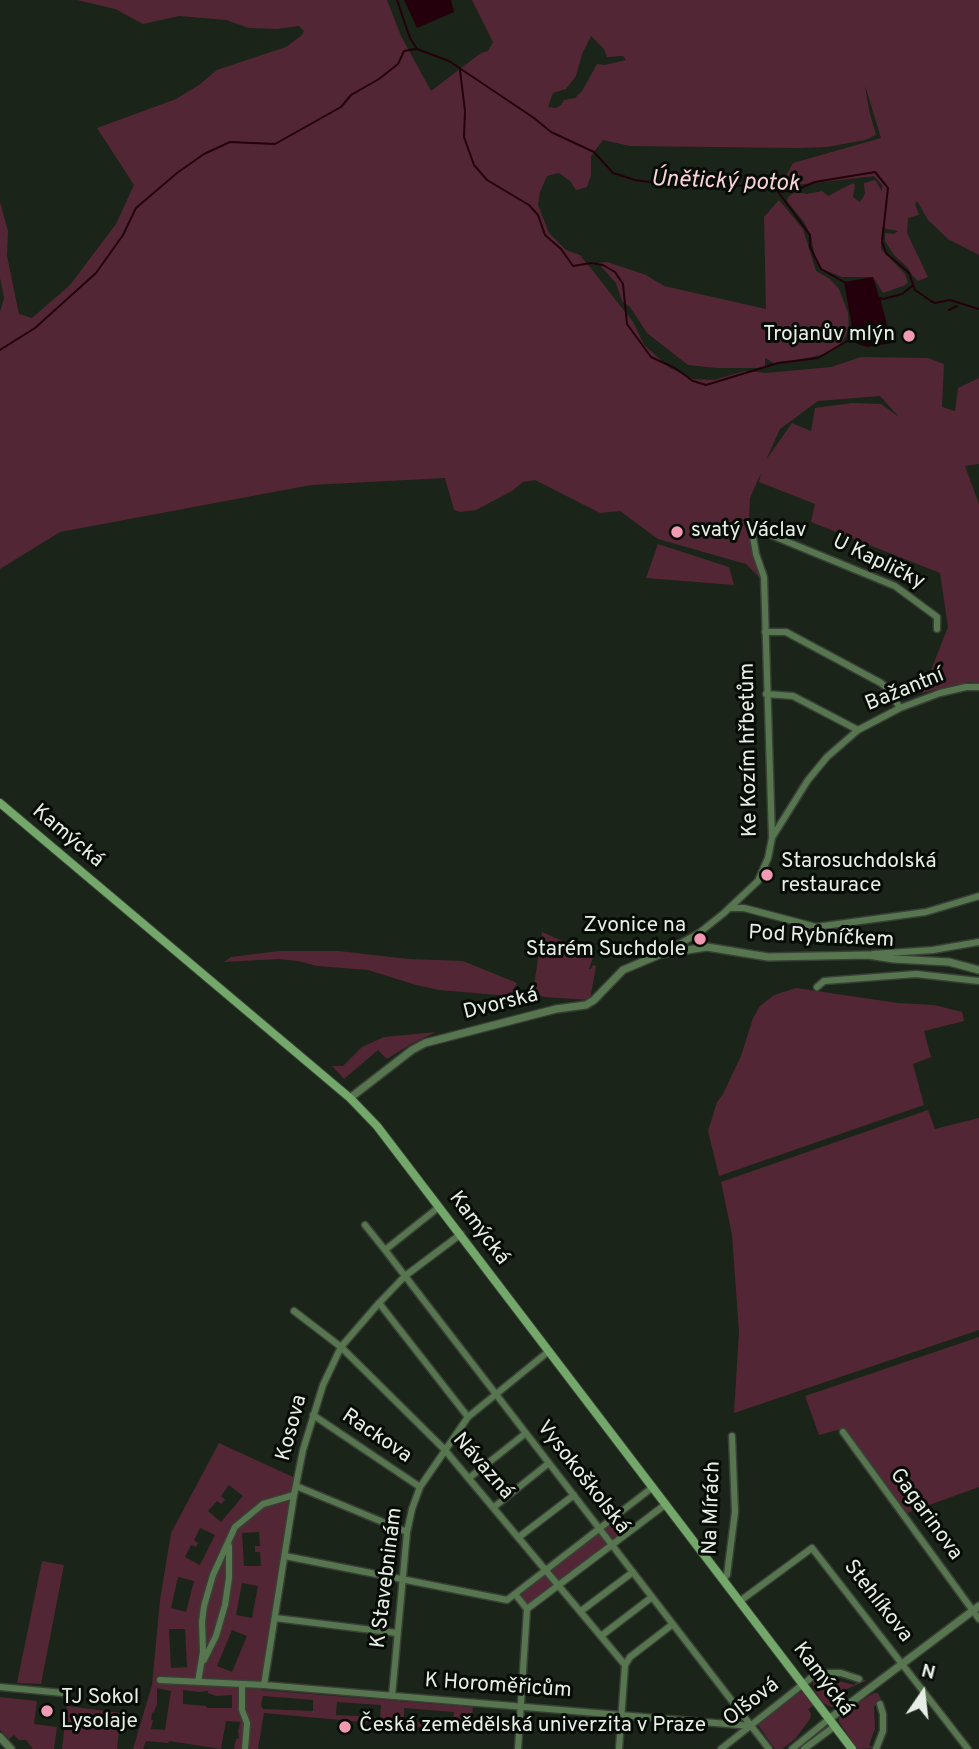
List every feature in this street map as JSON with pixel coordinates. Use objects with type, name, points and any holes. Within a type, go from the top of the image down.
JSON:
[{"type":"main road","name":"Kamýcká","points":[[0,803],[350,1098],[390,1142],[852,1749]]},
{"type":"street","name":"U Kapličky","points":[[753,537],[755,532],[760,530],[895,586],[937,617],[937,629]]},
{"type":"street","name":"Ke Kozím hřbetům","points":[[661,954],[699,933],[730,908],[758,881],[768,858],[772,838],[764,578],[753,537]]},
{"type":"street","points":[[765,632],[786,632],[881,683],[900,708]]},
{"type":"street","name":"Bažantní","points":[[772,838],[808,780],[827,757],[858,730],[900,708],[940,693],[979,687]]},
{"type":"street","points":[[766,694],[793,696],[858,730]]},
{"type":"street","points":[[730,908],[744,908],[816,927],[926,912],[979,896]]},
{"type":"street","points":[[868,955],[933,950],[979,942]]},
{"type":"street","name":"Pod Rybníčkem","points":[[661,954],[707,947],[768,957],[868,955],[949,962],[979,970]]},
{"type":"street","name":"Dvorská","points":[[350,1098],[425,1043],[556,1009],[586,1006],[623,970],[661,954]]},
{"type":"street","points":[[817,987],[824,981],[916,974],[979,981]]},
{"type":"street","points":[[385,1251],[439,1207]]},
{"type":"street","name":"Vysokoškolská","points":[[365,1225],[769,1749]]},
{"type":"street","name":"Kosova","points":[[264,1685],[294,1495],[323,1385],[341,1347],[379,1303],[405,1276],[461,1234]]},
{"type":"street","points":[[379,1303],[468,1417]]},
{"type":"street","name":"Návazná","points":[[294,1311],[341,1347],[444,1449],[625,1665]]},
{"type":"street","name":"K Stavebninám","points":[[391,1696],[407,1532],[420,1487],[468,1417],[549,1350]]},
{"type":"street","name":"Rackova","points":[[313,1415],[420,1487]]},
{"type":"street","name":"Gagarinova","points":[[843,1432],[976,1608],[979,1619]]},
{"type":"street","points":[[469,1478],[526,1433]]},
{"type":"street","name":"Na Mírách","points":[[723,1579],[727,1575],[735,1512],[732,1436]]},
{"type":"street","points":[[494,1507],[549,1464]]},
{"type":"street","points":[[296,1486],[407,1532]]},
{"type":"street","points":[[285,1556],[402,1577],[507,1600],[653,1487]]},
{"type":"street","points":[[198,1682],[203,1652],[202,1622],[214,1573],[235,1527],[263,1504],[294,1495]]},
{"type":"street","points":[[519,1537],[574,1495]]},
{"type":"street","points":[[527,1609],[666,1503]]},
{"type":"street","points":[[201,1665],[219,1628],[229,1578],[230,1541]]},
{"type":"street","name":"Stehlíkova","points":[[740,1601],[812,1548],[968,1749]]},
{"type":"street","points":[[214,1573],[224,1571],[229,1578]]},
{"type":"street","points":[[581,1611],[633,1572]]},
{"type":"street","points":[[515,1594],[527,1609],[518,1749]]},
{"type":"street","points":[[601,1636],[652,1597]]},
{"type":"street","points":[[792,1749],[976,1608]]},
{"type":"street","points":[[275,1618],[397,1633]]},
{"type":"street","points":[[202,1622],[206,1634],[214,1634],[219,1628]]},
{"type":"street","points":[[619,1749],[625,1665],[630,1657],[673,1624]]},
{"type":"street","name":"Olšová","points":[[721,1749],[813,1677],[831,1672],[859,1679]]},
{"type":"street","name":"K Horoměřicům","points":[[160,1680],[264,1685],[751,1726]]},
{"type":"street","points":[[242,1684],[242,1710],[247,1729],[245,1749]]},
{"type":"street","points":[[0,1687],[63,1693]]},
{"type":"street","points":[[876,1749],[883,1731],[880,1704]]},
{"type":"street","points":[[804,1749],[835,1727]]},
{"type":"street","points":[[0,1737],[11,1749]]},
{"type":"shaded area","points":[[77,0],[387,0],[401,36],[431,91],[481,53],[488,51],[493,42],[472,0],[979,0],[979,255],[948,239],[928,220],[917,201],[915,204],[919,215],[908,218],[907,233],[928,277],[918,281],[912,275],[885,241],[885,233],[894,234],[898,231],[882,228],[881,249],[905,274],[908,283],[903,286],[883,293],[873,277],[842,277],[822,269],[816,262],[811,236],[804,222],[787,201],[788,197],[795,192],[807,194],[822,191],[828,196],[853,183],[853,197],[860,202],[865,194],[864,183],[875,180],[882,191],[882,185],[874,176],[780,187],[793,163],[881,138],[865,85],[876,135],[865,140],[827,147],[797,148],[630,146],[603,140],[591,156],[591,175],[587,187],[576,190],[570,181],[559,173],[547,176],[538,205],[549,233],[566,250],[580,255],[633,322],[644,345],[670,368],[693,379],[714,380],[745,371],[766,373],[831,367],[861,357],[928,358],[944,364],[942,407],[955,411],[958,388],[979,378],[979,464],[965,466],[979,504],[979,683],[968,682],[922,693],[948,627],[940,573],[811,522],[815,504],[759,482],[761,473],[750,498],[748,538],[752,540],[761,579],[746,564],[658,539],[620,511],[600,513],[535,480],[523,482],[512,491],[476,510],[460,512],[454,510],[445,478],[311,485],[60,532],[0,569],[0,312],[4,298],[0,278],[0,202],[8,231],[7,256],[19,314],[32,318],[70,285],[116,224],[134,185],[97,128],[176,99],[217,70],[286,47],[304,31],[299,26],[277,29],[249,28],[226,20],[179,16],[143,24],[115,9]],"holes":[[[591,36],[604,49],[607,57],[623,56],[626,60],[597,64],[575,98],[564,100],[556,108],[548,107],[553,93],[566,89],[576,76],[582,54]],[[880,396],[899,417],[881,404],[852,403],[815,408],[811,431],[792,423],[766,460],[780,429],[818,401]]]},
{"type":"shaded area","points":[[404,0],[451,0],[454,12],[417,28]]},
{"type":"shaded area","points":[[779,200],[803,229],[816,271],[830,279],[839,289],[848,313],[849,330],[842,342],[834,350],[821,355],[783,363],[774,363],[765,358],[765,368],[688,365],[647,333],[630,307],[622,301],[616,283],[598,263],[607,262],[646,275],[664,286],[766,309],[764,217]]},
{"type":"shaded area","points":[[873,277],[879,297],[882,297],[892,343],[867,347],[857,344],[854,338],[844,282]]},
{"type":"shaded area","points":[[658,544],[729,567],[734,585],[646,578]]},
{"type":"shaded area","points":[[542,932],[594,955],[589,969],[593,965],[596,966],[590,1000],[544,997],[533,992]]},
{"type":"shaded area","points":[[279,951],[339,951],[409,959],[463,961],[517,983],[511,996],[439,990],[368,970],[317,966],[298,961],[278,959],[224,962],[231,957]]},
{"type":"shaded area","points":[[796,988],[898,1003],[934,1005],[962,1012],[964,1021],[924,1031],[931,1057],[913,1064],[924,1105],[719,1176],[708,1131],[717,1102],[741,1056],[753,1018],[760,1006],[774,995]]},
{"type":"shaded area","points":[[436,1032],[387,1059],[378,1050],[344,1079],[332,1066],[343,1066],[362,1047],[384,1037]]},
{"type":"shaded area","points":[[928,1110],[935,1129],[979,1118],[979,1330],[734,1413],[739,1332],[732,1235],[721,1182]]},
{"type":"shaded area","points":[[979,1337],[979,1487],[907,1513],[845,1428],[819,1435],[805,1396]]},
{"type":"shaded area","points":[[219,1443],[295,1478],[261,1690],[473,1707],[471,1732],[264,1713],[258,1749],[234,1749],[236,1739],[239,1738],[240,1722],[226,1721],[221,1749],[169,1741],[146,1741],[143,1749],[133,1749],[152,1685],[160,1600],[171,1533]],"holes":[[[229,1485],[243,1496],[221,1522],[208,1511],[217,1501],[221,1504],[225,1500],[221,1496]],[[200,1528],[215,1535],[200,1565],[185,1557],[191,1545],[196,1547],[198,1543],[194,1540]],[[259,1532],[260,1546],[255,1546],[255,1552],[260,1552],[261,1566],[244,1566],[242,1533]],[[178,1577],[194,1581],[186,1612],[171,1608]],[[242,1583],[258,1586],[252,1618],[236,1615]],[[169,1629],[185,1629],[187,1667],[171,1668]],[[232,1630],[247,1636],[232,1672],[217,1666]],[[157,1688],[171,1691],[165,1730],[151,1729],[152,1713],[157,1704]],[[183,1690],[208,1691],[216,1696],[232,1695],[232,1708],[183,1704]],[[263,1696],[313,1700],[313,1711],[263,1709]],[[337,1702],[381,1705],[380,1717],[336,1715]],[[404,1708],[454,1712],[453,1724],[404,1721]]]},
{"type":"shaded area","points":[[610,1522],[620,1535],[528,1606],[518,1593]]},
{"type":"shaded area","points":[[42,1561],[64,1565],[41,1684],[17,1683]]},
{"type":"shaded area","points":[[817,1677],[819,1681],[835,1680],[854,1685],[861,1677],[866,1681],[842,1691],[844,1697],[836,1706],[831,1707],[823,1703],[814,1690],[813,1681]]},
{"type":"shaded area","points":[[799,1692],[803,1692],[814,1705],[808,1709],[810,1719],[795,1739],[782,1749],[775,1749],[758,1725]]},
{"type":"shaded area","points":[[874,1693],[878,1693],[883,1703],[874,1706],[875,1729],[869,1745],[873,1748],[857,1749],[839,1718]]},
{"type":"shaded area","points":[[0,1697],[37,1701],[34,1724],[57,1727],[54,1749],[33,1749],[26,1740],[19,1740],[14,1735],[9,1739],[0,1730]]},
{"type":"shaded area","points":[[67,1706],[121,1713],[117,1749],[62,1749]]},
{"type":"waterway","name":"Únětický potok","points":[[397,0],[410,38],[417,49],[449,61],[551,132],[594,152],[613,173],[649,182],[801,188],[815,182],[875,172],[888,188],[882,242],[886,253],[909,273],[915,290],[931,301],[935,303],[950,300],[979,309]]},
{"type":"waterway","points":[[0,350],[35,328],[96,273],[123,235],[136,208],[177,173],[204,154],[230,142],[275,144],[341,107],[351,95],[398,64],[404,51],[416,49]]},
{"type":"waterway","points":[[460,70],[465,111],[464,137],[474,165],[487,180],[529,205],[538,215],[545,235],[561,249],[573,266],[591,263],[603,265],[615,272],[623,284],[627,324],[651,357],[675,368],[693,381],[706,385],[778,363],[818,358],[854,337]]},
{"type":"waterway","points":[[776,189],[810,235],[810,247],[821,269],[844,282]]},
{"type":"waterway","points":[[883,299],[902,294],[912,286]]},
{"type":"waterway","points":[[949,310],[957,306]]},
{"type":"place","name":"Trojanův mlýn","points":[[909,336]]},
{"type":"place","name":"svatý Václav","points":[[677,532]]},
{"type":"place","name":"Starosuchdolská restaurace","points":[[767,875]]},
{"type":"place","name":"Zvonice na Starém Suchdole","points":[[700,939]]},
{"type":"place","name":"TJ Sokol Lysolaje","points":[[47,1711]]},
{"type":"place","name":"Česká zemědělská univerzita v Praze","points":[[345,1727]]}]
